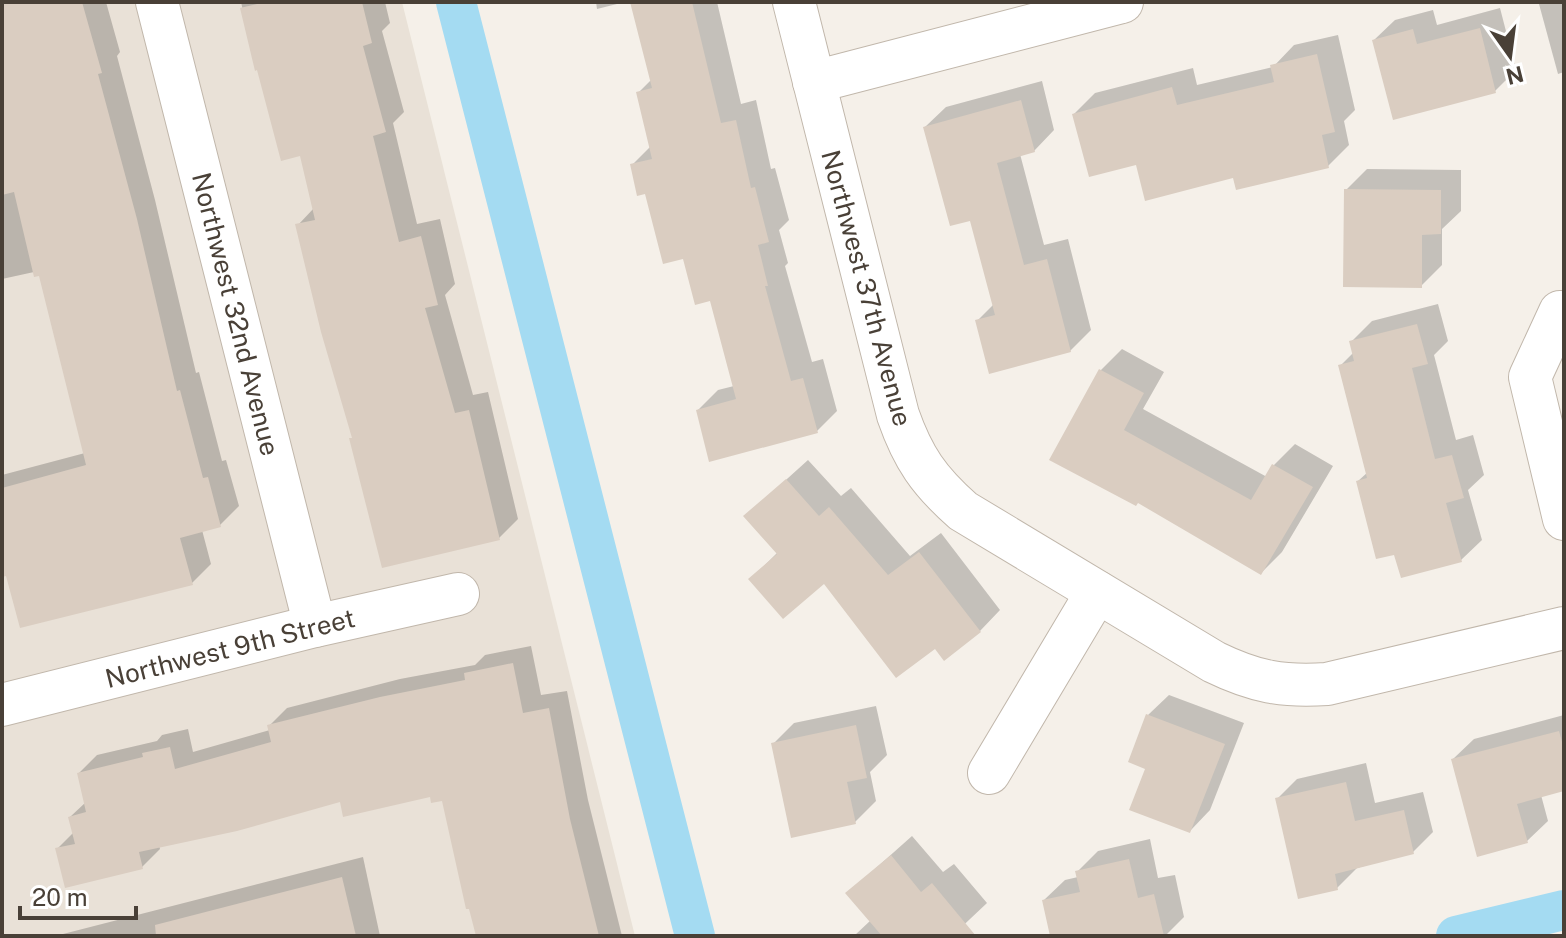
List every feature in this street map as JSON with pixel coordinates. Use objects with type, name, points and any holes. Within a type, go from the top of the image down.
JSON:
[{"type":"street","name":"Northwest 32nd Avenue","points":[[157,2],[315,626]]},
{"type":"street","name":"Northwest 37th Avenue","points":[[794,2],[898,415],[922,469],[940,491],[963,511],[1241,675],[1269,683],[1298,686],[1327,684],[1564,628]]},
{"type":"street","points":[[814,82],[1122,2]]},
{"type":"street","points":[[1560,312],[1530,377],[1564,519]]},
{"type":"street","points":[[989,773],[1097,592]]},
{"type":"street","name":"Northwest 9th Street","points":[[2,705],[315,626],[458,594]]},
{"type":"shaded area","points":[[2,2],[402,2],[635,936],[2,936]]},
{"type":"building","points":[[2,2],[82,2],[102,73],[98,74],[137,219],[177,391],[180,390],[203,478],[208,477],[221,527],[180,538],[193,585],[20,628],[6,576],[2,577],[2,488],[86,465],[39,276],[34,277],[14,192],[2,195]]},
{"type":"building","points":[[265,2],[362,2],[372,43],[363,46],[386,132],[373,136],[399,242],[421,236],[438,305],[425,308],[455,413],[469,410],[500,540],[382,568],[349,438],[352,438],[321,332],[295,224],[315,220],[300,156],[281,161],[240,8]]},
{"type":"building","points":[[630,2],[692,2],[721,123],[736,120],[751,188],[755,187],[769,242],[758,245],[768,286],[765,286],[791,381],[803,378],[818,433],[709,462],[696,410],[736,399],[710,301],[695,305],[683,259],[663,264],[645,194],[637,196],[630,164],[652,159],[636,92],[652,88]]},
{"type":"building","points":[[1480,28],[1496,93],[1393,120],[1372,40],[1413,29],[1417,44]]},
{"type":"building","points":[[1317,54],[1335,132],[1322,135],[1329,168],[1236,190],[1233,178],[1145,201],[1136,165],[1089,177],[1072,114],[1172,87],[1177,105],[1274,82],[1270,65]]},
{"type":"building","points":[[1021,100],[1035,152],[997,163],[1024,265],[1047,259],[1071,352],[989,374],[975,320],[995,315],[970,221],[950,226],[923,127]]},
{"type":"building","points":[[1344,189],[1441,190],[1441,234],[1422,235],[1422,288],[1343,287]]},
{"type":"building","points":[[1417,324],[1428,364],[1412,368],[1435,459],[1452,455],[1464,498],[1446,503],[1462,562],[1401,578],[1394,555],[1376,559],[1356,481],[1367,478],[1338,365],[1354,361],[1349,341]]},
{"type":"building","points":[[1099,369],[1144,393],[1124,430],[1251,500],[1272,464],[1313,487],[1261,575],[1138,503],[1136,506],[1049,460]]},
{"type":"building","points":[[786,479],[819,516],[829,507],[888,575],[919,552],[981,632],[944,661],[935,649],[896,678],[824,584],[783,619],[748,579],[777,554],[743,516]]},
{"type":"building","points":[[513,663],[523,713],[549,708],[570,819],[599,936],[476,936],[469,909],[466,909],[442,801],[431,803],[430,797],[343,817],[340,802],[237,831],[139,852],[143,869],[65,888],[55,848],[75,844],[68,817],[86,812],[77,773],[170,747],[175,769],[271,742],[267,725],[465,680],[464,673]]},
{"type":"building","points":[[1146,714],[1225,744],[1190,833],[1129,810],[1145,769],[1128,762]]},
{"type":"building","points":[[856,725],[867,778],[847,782],[856,824],[791,838],[771,743]]},
{"type":"building","points":[[1559,731],[1564,749],[1564,791],[1517,804],[1528,843],[1477,857],[1451,759]]},
{"type":"building","points":[[1346,782],[1355,821],[1404,810],[1414,854],[1335,874],[1338,890],[1298,899],[1275,798]]},
{"type":"building","points":[[891,855],[921,892],[932,883],[976,936],[882,936],[845,893]]},
{"type":"building","points":[[1129,859],[1138,898],[1154,894],[1164,936],[1050,936],[1042,900],[1080,892],[1075,871]]},
{"type":"building","points":[[342,877],[356,936],[156,936],[155,925]]},
{"type":"waterway","points":[[456,2],[695,936]]},
{"type":"waterway","points":[[1456,936],[1564,910]]}]
